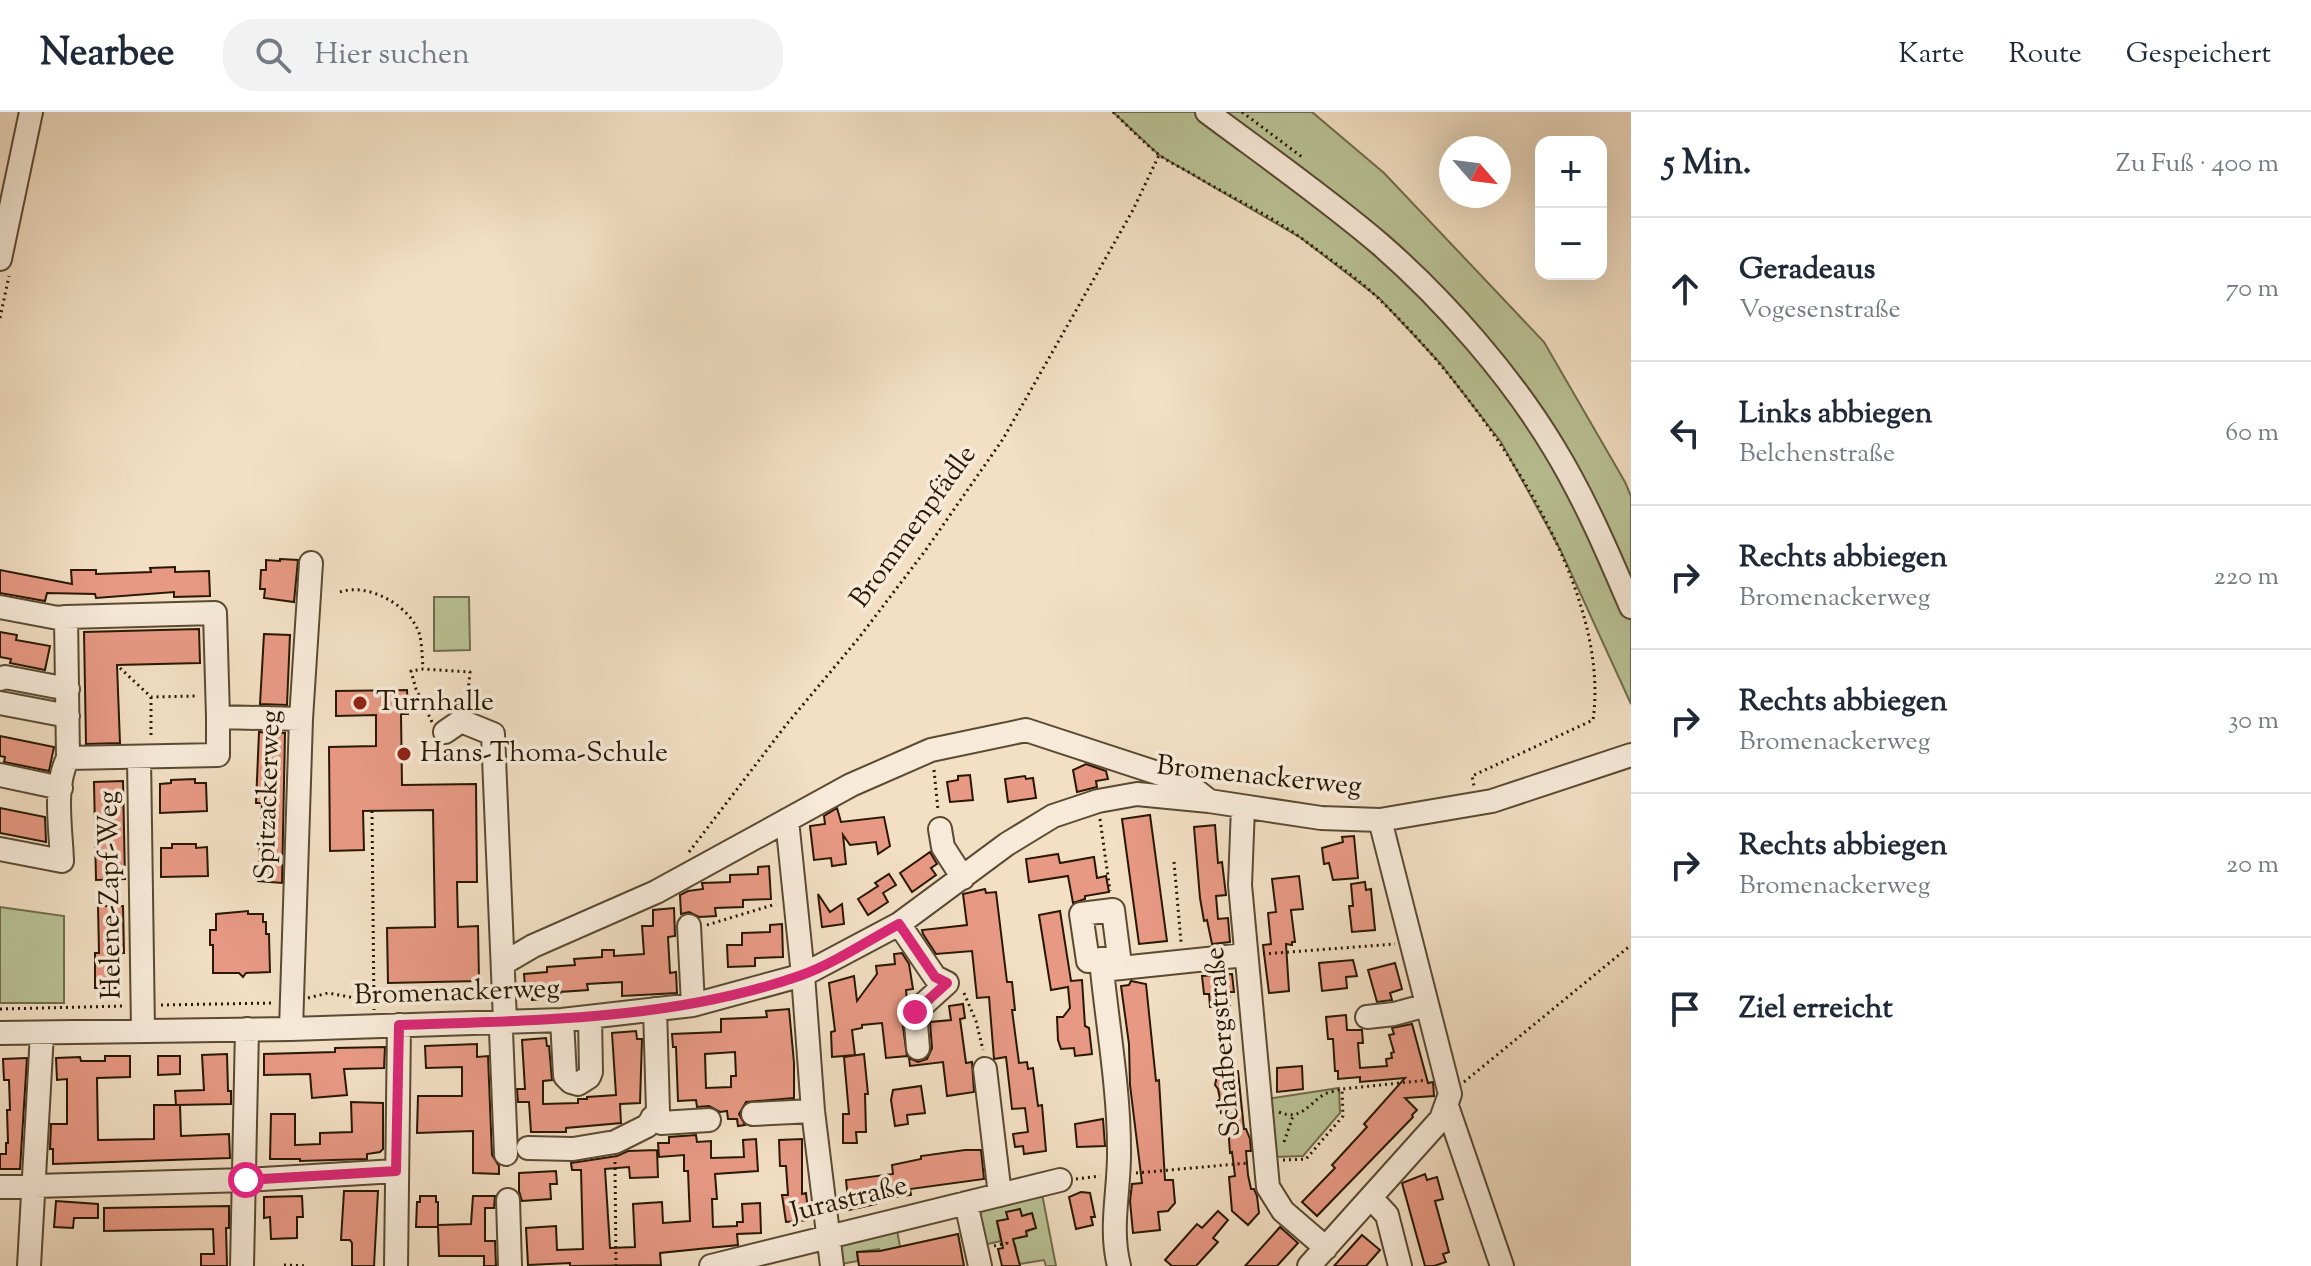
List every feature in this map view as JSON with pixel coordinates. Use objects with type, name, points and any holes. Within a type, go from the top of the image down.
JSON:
[{"type":"street","points":[[0,259],[31,112]]},
{"type":"street","points":[[1207,112],[1382,246],[1447,309],[1500,373],[1553,447],[1597,526],[1631,607]]},
{"type":"street","name":"Spitzackerweg","points":[[291,1029],[301,719],[311,563]]},
{"type":"street","points":[[0,607],[58,618],[215,613],[218,755],[68,758]]},
{"type":"street","points":[[0,849],[62,861],[62,770],[68,758],[66,617]]},
{"type":"street","points":[[0,679],[5,677],[68,689]]},
{"type":"street","points":[[0,703],[68,716]]},
{"type":"street","points":[[218,706],[301,719]]},
{"type":"street","points":[[453,727],[493,734],[504,963],[505,1021],[501,1031],[506,1154]]},
{"type":"street","points":[[504,963],[533,946],[656,892],[851,785],[931,750],[1026,730],[1185,782],[1209,801]]},
{"type":"street","points":[[1380,820],[1492,801],[1631,755]]},
{"type":"street","name":"Helene-Zapf-Weg","points":[[143,1031],[145,757]]},
{"type":"street","points":[[0,775],[61,788]]},
{"type":"street","name":"Bromenackerweg","points":[[0,1033],[291,1029],[562,1020],[693,1005],[803,975],[899,924],[1007,844],[1053,816],[1098,801],[1137,794],[1321,818],[1380,820],[1448,1093],[1502,1266]]},
{"type":"street","name":"Schafbergstraße","points":[[1243,807],[1240,885],[1259,1101],[1269,1161],[1268,1187],[1276,1202],[1326,1248]]},
{"type":"street","points":[[787,820],[813,1111],[832,1266]]},
{"type":"street","points":[[940,829],[943,847],[963,878]]},
{"type":"street","points":[[1102,964],[1119,957],[1113,910],[1081,914],[1088,961],[1102,964],[1183,962],[1245,955]]},
{"type":"street","points":[[899,924],[935,977],[947,983],[915,1012],[918,1048]]},
{"type":"street","points":[[689,926],[693,1005]]},
{"type":"street","points":[[1102,964],[1119,1146],[1113,1221],[1114,1249],[1119,1266]]},
{"type":"street","points":[[1367,1017],[1427,1005]]},
{"type":"street","points":[[528,1148],[573,1149],[615,1142],[647,1126],[658,1111],[655,1009]]},
{"type":"street","points":[[562,1020],[565,1076],[578,1084],[591,1072],[590,1018]]},
{"type":"street","points":[[396,1266],[399,1025]]},
{"type":"street","points":[[242,1266],[247,1029]]},
{"type":"street","points":[[29,1266],[42,1033]]},
{"type":"street","points":[[985,1069],[1000,1195]]},
{"type":"street","points":[[1309,1266],[1441,1119],[1448,1093]]},
{"type":"street","points":[[753,1114],[813,1111]]},
{"type":"street","points":[[652,1118],[661,1123],[709,1120]]},
{"type":"street","points":[[0,1187],[246,1180],[396,1171]]},
{"type":"street","name":"Jurastraße","points":[[711,1266],[1060,1180]]},
{"type":"street","points":[[1371,1198],[1387,1215],[1400,1266]]},
{"type":"street","points":[[508,1200],[510,1266]]},
{"type":"street","points":[[966,1203],[985,1258]]},
{"type":"path","points":[[1113,112],[1159,155],[1301,238],[1379,298],[1439,362],[1501,442],[1561,551],[1580,607],[1591,655],[1597,691],[1593,720],[1472,776],[1475,793]]},
{"type":"path","name":"Brommenpfädle","points":[[685,857],[925,551],[1003,439],[1133,210],[1159,155]]},
{"type":"path","points":[[340,592],[353,587],[390,599],[419,633],[423,669]]},
{"type":"path","points":[[120,668],[151,697],[218,706]]},
{"type":"path","points":[[411,671],[470,672],[470,692],[453,727],[434,725],[416,689],[411,671]]},
{"type":"path","points":[[145,757],[151,697]]},
{"type":"path","points":[[931,750],[940,829]]},
{"type":"path","points":[[1098,801],[1113,910]]},
{"type":"path","points":[[372,811],[374,1026]]},
{"type":"path","points":[[1174,862],[1183,962]]},
{"type":"path","points":[[689,926],[715,925],[794,898]]},
{"type":"path","points":[[1245,955],[1410,943]]},
{"type":"path","points":[[1259,1101],[1293,1116],[1306,1110],[1325,1093],[1342,1089],[1448,1093],[1631,945]]},
{"type":"path","points":[[947,983],[964,993],[976,1021],[985,1069]]},
{"type":"path","points":[[0,1009],[291,1002],[328,993],[374,1000],[470,998],[479,1004]]},
{"type":"path","points":[[1060,1180],[1306,1159],[1343,1116],[1342,1089]]},
{"type":"path","points":[[1269,1161],[1285,1140],[1293,1116]]},
{"type":"path","points":[[615,1142],[616,1266]]},
{"type":"path","points":[[284,1265],[307,1266]]},
{"type":"green space","points":[[1113,112],[1312,112],[1384,173],[1544,342],[1631,496],[1631,704],[1561,551],[1501,442],[1439,362],[1379,298],[1301,238],[1159,155]]},
{"type":"green space","points":[[434,597],[469,597],[470,650],[434,651]]},
{"type":"green space","points":[[0,907],[64,916],[64,1003],[0,1003]]},
{"type":"green space","points":[[1339,1088],[1340,1113],[1303,1156],[1274,1157],[1267,1099]]},
{"type":"green space","points":[[1042,1194],[1056,1266],[1046,1266],[1044,1260],[1019,1264],[1011,1239],[1035,1228],[1032,1214],[997,1222],[1001,1241],[983,1245],[978,1217],[984,1208]]},
{"type":"green space","points":[[897,1230],[903,1263],[881,1257],[879,1249],[857,1252],[858,1261],[841,1264],[841,1244]]},
{"type":"building","points":[[266,560],[298,560],[294,602],[264,598],[265,589],[260,589],[261,570],[266,570]]},
{"type":"building","points":[[175,567],[175,572],[209,571],[210,596],[174,597],[174,592],[96,598],[95,594],[47,593],[45,601],[0,593],[0,570],[72,584],[71,570],[96,570],[96,574],[151,572],[150,568]]},
{"type":"building","points":[[199,629],[200,663],[117,665],[120,743],[86,744],[84,632]]},
{"type":"building","points":[[0,632],[17,635],[16,640],[50,646],[45,670],[10,663],[11,659],[0,657]]},
{"type":"building","points":[[264,634],[290,635],[287,705],[260,704]]},
{"type":"building","points":[[407,690],[408,714],[401,714],[402,785],[476,784],[477,882],[457,882],[458,927],[478,926],[479,981],[388,983],[387,928],[435,927],[433,810],[363,811],[364,850],[330,851],[329,747],[376,746],[376,715],[336,716],[336,691]]},
{"type":"building","points":[[259,732],[285,733],[282,883],[258,881],[262,803],[256,803]]},
{"type":"building","points":[[0,736],[54,747],[49,771],[4,762],[5,757],[0,756]]},
{"type":"building","points":[[1086,764],[1106,771],[1108,779],[1096,781],[1097,787],[1077,792],[1073,770]]},
{"type":"building","points":[[970,775],[973,800],[950,802],[947,782],[958,780],[958,776]]},
{"type":"building","points":[[1025,776],[1026,779],[1033,778],[1036,798],[1008,802],[1005,779]]},
{"type":"building","points":[[195,779],[195,783],[206,783],[207,811],[160,813],[160,784],[171,783],[171,780]]},
{"type":"building","points":[[123,781],[125,879],[96,880],[94,782]]},
{"type":"building","points":[[0,808],[45,817],[46,842],[0,833]]},
{"type":"building","points":[[837,808],[841,822],[884,817],[890,846],[878,854],[876,842],[850,845],[843,835],[846,864],[832,866],[831,858],[814,860],[810,826],[825,824],[824,816]]},
{"type":"building","points":[[1150,815],[1167,941],[1139,944],[1122,819]]},
{"type":"building","points":[[1215,825],[1218,863],[1222,862],[1226,895],[1216,896],[1218,919],[1228,918],[1230,942],[1212,944],[1200,898],[1194,827]]},
{"type":"building","points":[[1354,836],[1358,878],[1333,880],[1329,863],[1324,864],[1322,848],[1343,842],[1342,837]]},
{"type":"building","points":[[172,844],[207,847],[208,876],[161,877],[161,848],[172,848]]},
{"type":"building","points":[[930,852],[937,864],[931,868],[936,875],[912,892],[900,873]]},
{"type":"building","points":[[1058,854],[1060,863],[1094,857],[1097,878],[1106,876],[1109,892],[1085,896],[1085,899],[1073,903],[1068,876],[1029,882],[1026,859]]},
{"type":"building","points":[[769,866],[771,899],[743,900],[743,907],[715,908],[716,916],[699,917],[689,912],[681,914],[680,895],[703,889],[702,883],[730,882],[730,875],[758,874],[758,867]]},
{"type":"building","points":[[889,874],[896,885],[883,893],[888,902],[868,915],[858,899],[878,886],[875,883]]},
{"type":"building","points":[[1299,876],[1303,909],[1291,910],[1295,942],[1286,944],[1289,991],[1269,993],[1263,945],[1271,944],[1268,913],[1276,912],[1272,879]]},
{"type":"building","points":[[1365,882],[1366,890],[1371,889],[1375,930],[1352,932],[1349,906],[1353,906],[1351,884]]},
{"type":"building","points":[[985,889],[986,893],[996,892],[1007,982],[1012,982],[1015,1010],[1012,1010],[1019,1063],[1027,1062],[1028,1069],[1033,1068],[1038,1106],[1042,1105],[1046,1151],[1024,1154],[1023,1146],[1015,1147],[1013,1134],[1028,1132],[1025,1108],[1012,1109],[1006,1057],[994,1059],[989,997],[977,998],[972,951],[936,954],[922,930],[967,925],[963,894]]},
{"type":"building","points":[[818,894],[830,912],[842,904],[844,924],[822,927]]},
{"type":"building","points":[[98,906],[123,906],[124,953],[119,953],[120,988],[95,988],[95,953],[99,953]]},
{"type":"building","points":[[674,908],[675,936],[668,937],[670,973],[676,972],[677,993],[622,996],[622,982],[587,984],[588,990],[560,992],[561,998],[532,1000],[532,987],[525,987],[524,974],[547,972],[547,967],[575,965],[574,959],[602,957],[602,950],[614,950],[614,956],[644,954],[642,926],[653,926],[653,910]]},
{"type":"building","points":[[248,911],[248,914],[263,914],[263,922],[266,922],[270,972],[246,973],[243,977],[239,973],[213,973],[210,930],[216,930],[216,914]]},
{"type":"building","points":[[1060,911],[1071,981],[1082,980],[1085,1026],[1089,1028],[1092,1054],[1075,1056],[1074,1048],[1061,1049],[1058,1040],[1057,1017],[1063,1017],[1070,1008],[1068,987],[1051,990],[1039,915]]},
{"type":"building","points":[[782,924],[783,957],[755,958],[755,966],[728,967],[727,945],[742,945],[742,933],[770,932],[770,925]]},
{"type":"building","points":[[902,953],[909,964],[913,989],[906,990],[907,1000],[901,1012],[907,1056],[886,1058],[882,1023],[862,1025],[862,1028],[852,1030],[855,1055],[832,1057],[831,1032],[835,1031],[829,983],[854,976],[857,1001],[877,974],[876,966],[895,964],[894,954]]},
{"type":"building","points":[[1353,960],[1357,976],[1346,977],[1347,988],[1322,991],[1319,963]]},
{"type":"building","points":[[1395,963],[1402,989],[1390,993],[1392,1000],[1377,1002],[1368,970]]},
{"type":"building","points":[[1232,974],[1234,992],[1229,992],[1230,1005],[1210,1007],[1209,994],[1204,994],[1202,976]]},
{"type":"building","points":[[1131,981],[1146,984],[1156,1081],[1159,1080],[1165,1180],[1173,1180],[1175,1203],[1168,1211],[1158,1212],[1160,1230],[1133,1233],[1132,1184],[1142,1183],[1121,986],[1129,985]]},
{"type":"building","points":[[963,1004],[965,1018],[960,1019],[966,1063],[972,1062],[974,1092],[947,1096],[943,1062],[910,1066],[909,1058],[918,1062],[927,1059],[932,1048],[930,1022],[951,1020],[949,1006]]},
{"type":"building","points":[[789,1009],[794,1098],[746,1102],[739,1114],[745,1125],[738,1126],[737,1119],[728,1119],[727,1111],[720,1112],[709,1106],[697,1107],[696,1100],[678,1101],[676,1047],[673,1047],[672,1034],[721,1032],[721,1019],[767,1017],[766,1011]],"holes":[[[735,1052],[736,1076],[731,1076],[731,1087],[706,1088],[705,1054]]]},
{"type":"building","points":[[1346,1015],[1347,1030],[1362,1030],[1363,1043],[1358,1043],[1360,1068],[1387,1066],[1386,1059],[1392,1058],[1391,1053],[1394,1052],[1389,1035],[1394,1034],[1392,1028],[1412,1024],[1428,1083],[1433,1082],[1434,1096],[1405,1098],[1417,1110],[1413,1117],[1317,1216],[1302,1202],[1335,1168],[1332,1165],[1405,1078],[1360,1082],[1360,1077],[1338,1079],[1333,1039],[1328,1039],[1326,1017]]},
{"type":"building","points":[[636,1031],[637,1039],[642,1039],[640,1103],[620,1104],[621,1123],[566,1128],[566,1132],[531,1132],[529,1102],[518,1102],[517,1089],[525,1089],[522,1040],[546,1038],[549,1046],[552,1080],[543,1081],[543,1104],[578,1103],[578,1099],[587,1097],[616,1095],[612,1033]]},
{"type":"building","points":[[477,1044],[477,1057],[488,1056],[492,1155],[499,1166],[499,1174],[473,1173],[473,1131],[417,1133],[418,1096],[462,1096],[462,1067],[426,1068],[425,1046]]},
{"type":"building","points":[[385,1047],[384,1068],[344,1069],[347,1095],[312,1098],[310,1074],[264,1075],[264,1054]]},
{"type":"building","points":[[227,1054],[231,1104],[176,1105],[175,1091],[204,1090],[202,1055]]},
{"type":"building","points":[[864,1054],[868,1094],[865,1094],[866,1132],[856,1132],[857,1143],[843,1143],[843,1114],[849,1114],[844,1057]]},
{"type":"building","points":[[105,1056],[130,1056],[130,1077],[97,1078],[98,1140],[154,1139],[154,1105],[180,1105],[181,1136],[229,1134],[230,1158],[53,1164],[51,1124],[67,1124],[67,1079],[57,1080],[56,1058],[80,1057],[81,1061],[105,1061]]},
{"type":"building","points":[[158,1056],[180,1056],[180,1074],[158,1075]]},
{"type":"building","points":[[27,1058],[20,1169],[0,1169],[0,1154],[6,1154],[8,1143],[7,1110],[10,1110],[9,1080],[4,1080],[3,1059]]},
{"type":"building","points":[[1302,1066],[1303,1089],[1277,1092],[1277,1068]]},
{"type":"building","points":[[1238,1071],[1244,1129],[1250,1139],[1251,1151],[1246,1151],[1248,1175],[1251,1189],[1257,1196],[1259,1213],[1248,1225],[1232,1211],[1229,1177],[1235,1176],[1227,1112],[1221,1113],[1215,1085],[1217,1076],[1223,1075],[1222,1072]]},
{"type":"building","points":[[921,1086],[925,1113],[907,1115],[908,1124],[895,1126],[891,1100],[893,1090]]},
{"type":"building","points":[[351,1102],[383,1103],[383,1149],[380,1152],[367,1154],[367,1159],[270,1159],[271,1114],[295,1114],[295,1145],[320,1144],[320,1133],[352,1132]]},
{"type":"building","points":[[1103,1119],[1105,1146],[1077,1147],[1075,1124]]},
{"type":"building","points":[[696,1135],[697,1142],[711,1141],[711,1158],[744,1157],[743,1140],[756,1139],[758,1171],[715,1174],[717,1199],[712,1199],[713,1227],[737,1226],[737,1222],[743,1222],[742,1204],[760,1203],[761,1233],[737,1234],[738,1245],[660,1253],[661,1265],[528,1265],[526,1228],[556,1226],[557,1250],[583,1249],[581,1170],[572,1170],[571,1163],[617,1156],[628,1151],[657,1150],[658,1177],[630,1178],[629,1167],[605,1169],[610,1248],[635,1247],[633,1204],[662,1202],[663,1223],[690,1221],[688,1171],[684,1171],[684,1155],[659,1157],[658,1143],[669,1143],[669,1137]]},
{"type":"building","points":[[802,1139],[802,1194],[806,1193],[809,1220],[786,1222],[782,1195],[788,1195],[786,1166],[780,1166],[779,1140]]},
{"type":"building","points":[[981,1150],[984,1179],[910,1189],[911,1195],[875,1200],[876,1204],[849,1210],[846,1180],[893,1174],[892,1165],[921,1159],[921,1156]]},
{"type":"building","points":[[556,1171],[557,1184],[550,1184],[551,1199],[522,1201],[519,1173]]},
{"type":"building","points":[[1425,1174],[1427,1180],[1437,1177],[1443,1199],[1435,1201],[1449,1252],[1443,1254],[1446,1262],[1434,1266],[1425,1266],[1402,1183]]},
{"type":"building","points":[[344,1191],[378,1191],[374,1266],[352,1266],[352,1243],[341,1240]]},
{"type":"building","points":[[1081,1192],[1090,1193],[1095,1217],[1091,1217],[1093,1225],[1076,1229],[1069,1197]]},
{"type":"building","points":[[302,1196],[303,1217],[297,1217],[297,1238],[271,1239],[270,1217],[264,1218],[264,1197]]},
{"type":"building","points":[[420,1196],[436,1196],[438,1225],[471,1224],[473,1196],[495,1196],[494,1208],[485,1208],[485,1241],[495,1241],[496,1266],[484,1266],[484,1256],[439,1256],[438,1227],[416,1227]]},
{"type":"building","points":[[56,1201],[98,1204],[98,1218],[74,1218],[73,1228],[54,1227]]},
{"type":"building","points":[[229,1206],[227,1266],[201,1266],[201,1254],[214,1254],[213,1229],[104,1231],[104,1208]]},
{"type":"building","points":[[1020,1209],[1022,1216],[1032,1213],[1036,1228],[1026,1231],[1027,1236],[1013,1239],[1020,1266],[1002,1266],[998,1249],[1003,1248],[997,1221],[1008,1219],[1006,1212]]},
{"type":"building","points":[[1218,1211],[1228,1220],[1213,1238],[1218,1242],[1196,1266],[1172,1266],[1165,1260],[1197,1224],[1202,1228]]},
{"type":"building","points":[[1280,1227],[1298,1243],[1277,1266],[1245,1266]]},
{"type":"building","points":[[958,1234],[964,1266],[859,1266],[857,1252],[880,1251]]},
{"type":"building","points":[[1362,1235],[1380,1250],[1366,1266],[1334,1266]]},
{"type":"place","name":"Turnhalle","points":[[360,703]]},
{"type":"place","name":"Hans-Thoma-Schule","points":[[404,754]]},
{"type":"route","points":[[246,1180],[396,1171],[399,1025],[562,1020],[693,1005],[803,975],[899,924],[935,977],[947,983],[915,1012]]}]
